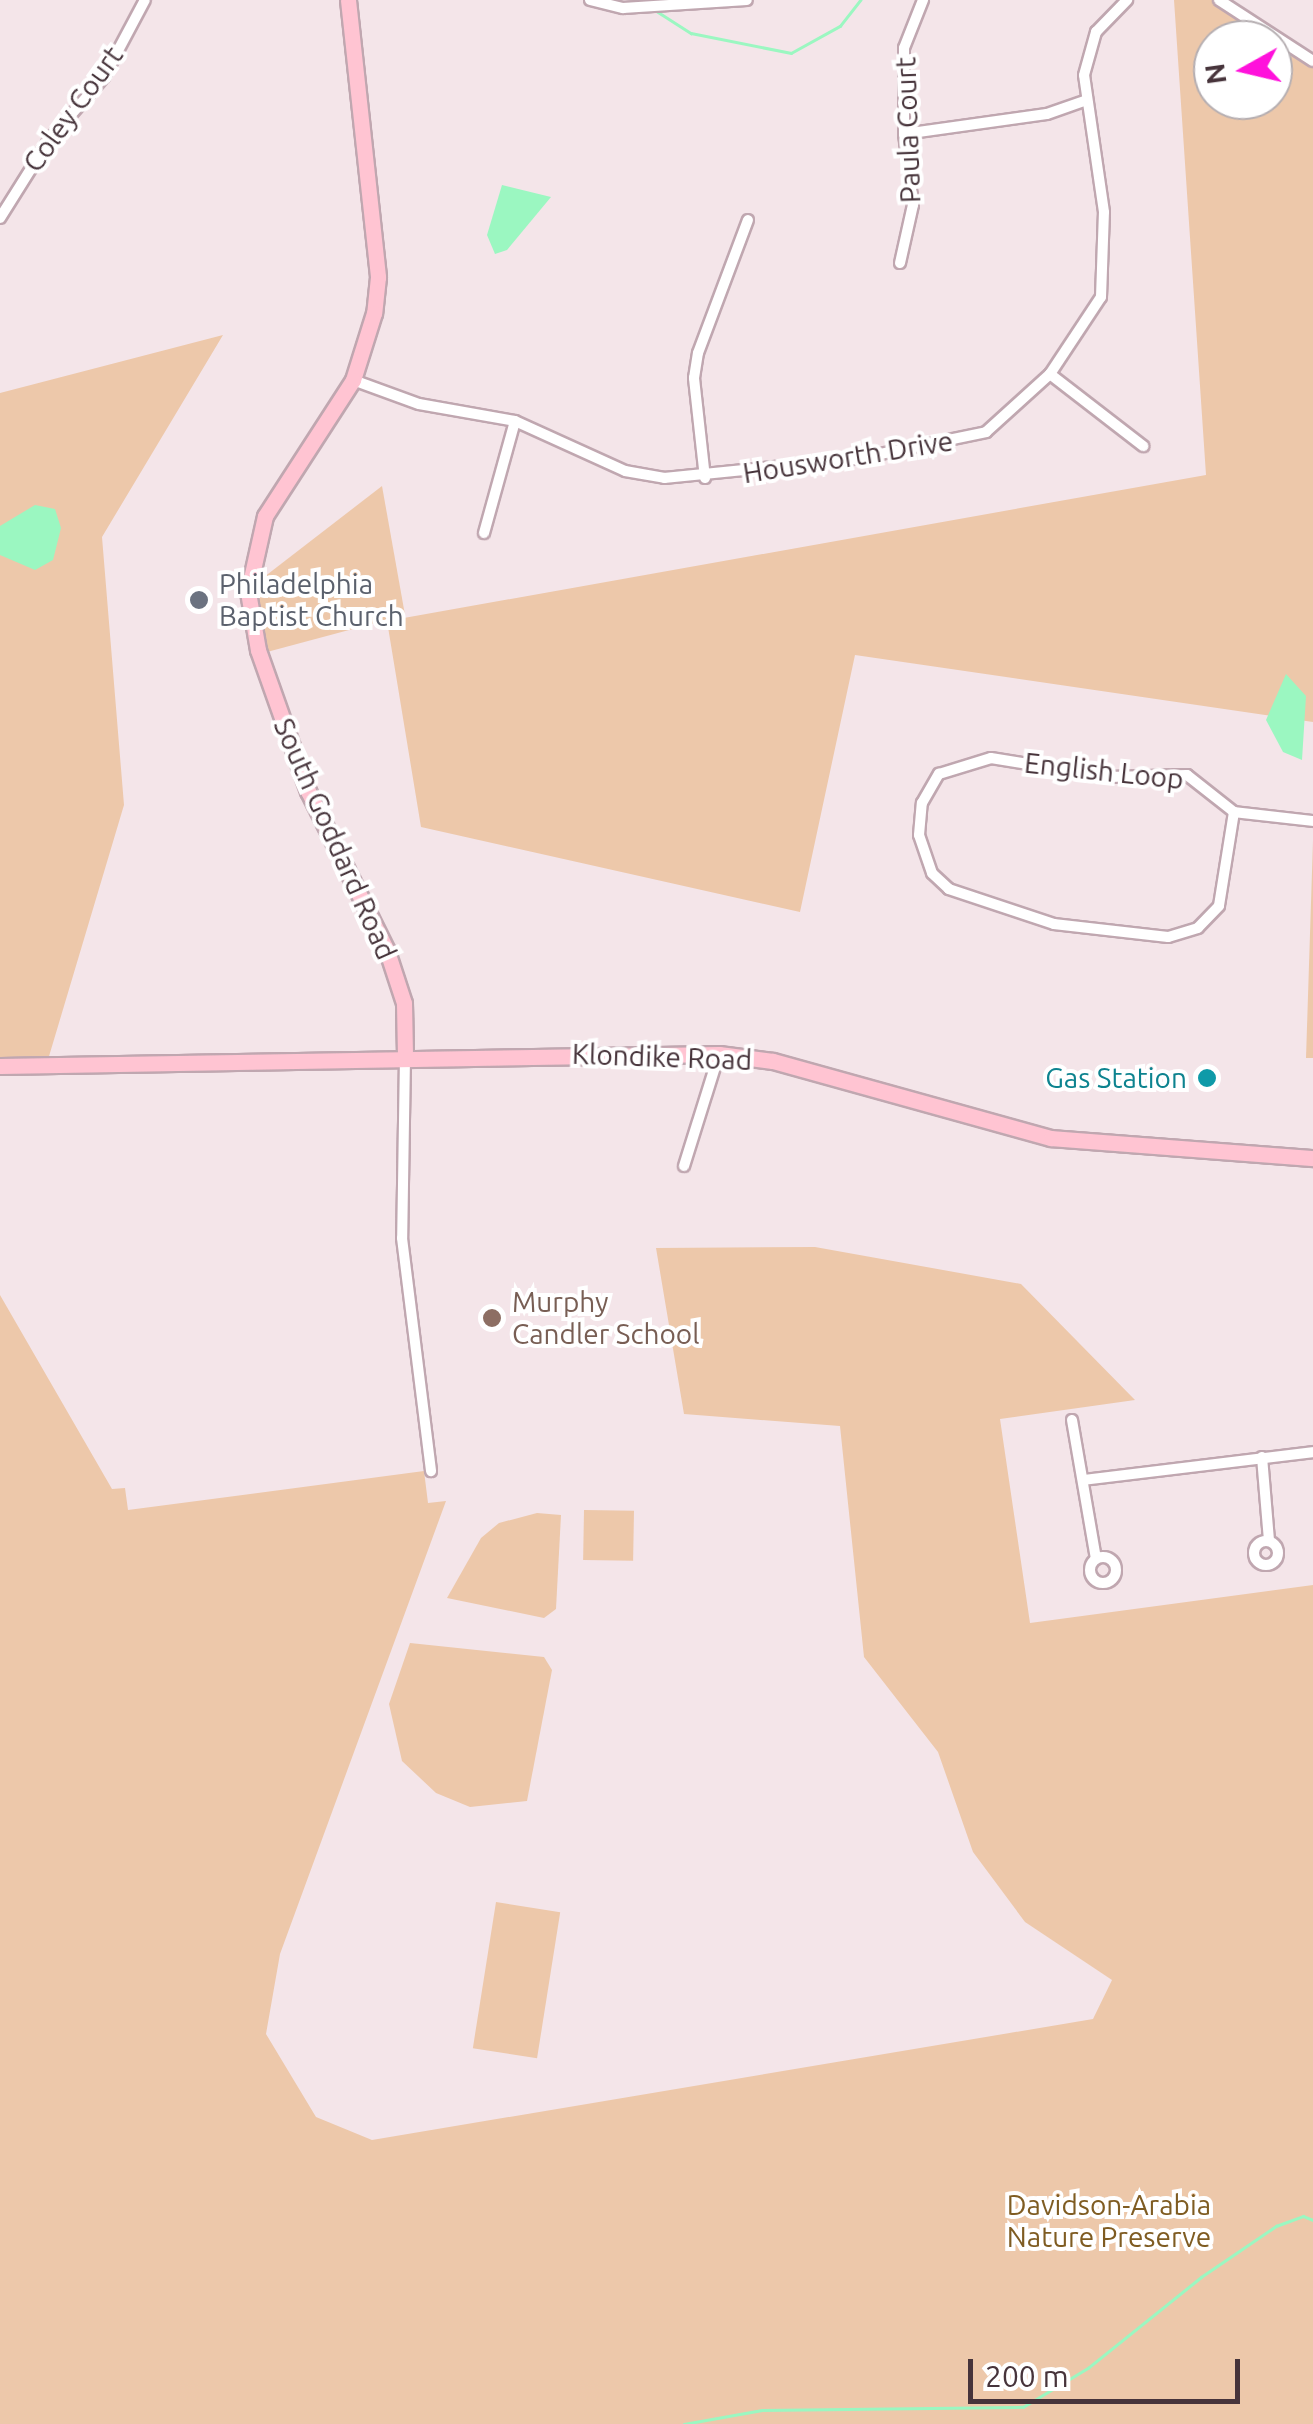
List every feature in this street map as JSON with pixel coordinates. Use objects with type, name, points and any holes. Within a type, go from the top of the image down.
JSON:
[{"type":"main road","name":"South Goddard Road","points":[[348,0],[378,277],[374,313],[354,380],[264,516],[248,592],[258,650],[308,791],[388,951],[404,1003],[405,1057]]},
{"type":"main road","name":"Klondike Road","points":[[0,1066],[719,1054],[773,1061],[1051,1138],[1313,1158]]},
{"type":"street","name":"Coley Court","points":[[0,218],[49,140],[104,76],[145,0]]},
{"type":"street","points":[[590,0],[623,8],[747,0]]},
{"type":"street","name":"Paula Court","points":[[900,263],[914,205],[904,134],[904,48],[923,0]]},
{"type":"street","name":"Housworth Drive","points":[[354,380],[419,404],[515,420],[625,471],[705,478],[957,443],[1010,416],[1050,374],[1091,320],[1106,275],[1104,212],[1087,100],[1088,50],[1096,32],[1128,0]]},
{"type":"street","points":[[1219,0],[1313,61]]},
{"type":"street","points":[[904,134],[1047,114],[1087,100]]},
{"type":"street","points":[[705,478],[694,378],[698,353],[748,220]]},
{"type":"street","points":[[1050,374],[1144,446]]},
{"type":"street","points":[[484,533],[515,420]]},
{"type":"street","name":"English Loop","points":[[991,758],[1108,777],[1187,775],[1234,812],[1224,890],[1201,933],[1168,937],[1096,932],[950,889],[926,862],[922,803],[939,774],[991,758]]},
{"type":"street","points":[[1234,812],[1313,820]]},
{"type":"street","points":[[684,1166],[719,1054]]},
{"type":"street","name":"South Goddard Road","points":[[405,1057],[402,1238],[432,1471]]},
{"type":"street","points":[[1072,1420],[1096,1559]]},
{"type":"street","points":[[1083,1480],[1313,1452]]},
{"type":"street","points":[[1262,1457],[1268,1541]]},
{"type":"green space","points":[[1174,0],[1220,0],[1243,20],[1193,20],[1193,120],[1293,120],[1293,56],[1313,68],[1313,722],[855,655],[800,912],[421,827],[387,621],[1206,475]]},
{"type":"green space","points":[[223,335],[102,537],[124,805],[47,1063],[0,1065],[0,393]]},
{"type":"green space","points":[[382,486],[405,615],[267,652],[255,584]]},
{"type":"green space","points":[[1313,841],[1313,1058],[1306,1058]]},
{"type":"green space","name":"Davidson-Arabia Nature Preserve","points":[[815,1247],[1021,1284],[1135,1400],[1000,1419],[1030,1623],[1313,1585],[1313,2424],[0,2424],[0,1295],[112,1489],[125,1488],[128,1510],[424,1471],[428,1503],[446,1501],[280,1954],[266,2034],[316,2117],[372,2140],[1093,2019],[1112,1980],[1025,1922],[973,1852],[938,1752],[864,1657],[840,1426],[684,1414],[656,1248]]},
{"type":"green space","points":[[584,1510],[634,1511],[633,1561],[583,1560]]},
{"type":"green space","points":[[537,1513],[561,1515],[556,1609],[544,1618],[447,1598],[481,1538],[499,1523]]},
{"type":"green space","points":[[410,1643],[544,1657],[552,1670],[527,1801],[470,1807],[436,1793],[402,1761],[389,1704]]},
{"type":"green space","points":[[496,1902],[560,1912],[537,2058],[473,2048]]},
{"type":"shaded area","points":[[502,185],[551,197],[507,250],[495,254],[487,235]]},
{"type":"shaded area","points":[[35,505],[55,509],[61,528],[53,560],[35,570],[0,555],[0,526]]},
{"type":"shaded area","points":[[1286,674],[1306,696],[1302,760],[1283,752],[1266,720]]},
{"type":"waterway","points":[[655,10],[691,33],[791,53],[840,26],[860,0]]},
{"type":"waterway","points":[[684,2424],[762,2410],[1023,2407],[1088,2368],[1201,2277],[1276,2226],[1303,2216],[1313,2220]]},
{"type":"place","name":"Philadelphia Baptist Church","points":[[199,600]]},
{"type":"place","name":"Gas Station","points":[[1207,1078]]},
{"type":"place","name":"Murphy Candler School","points":[[492,1318]]}]
